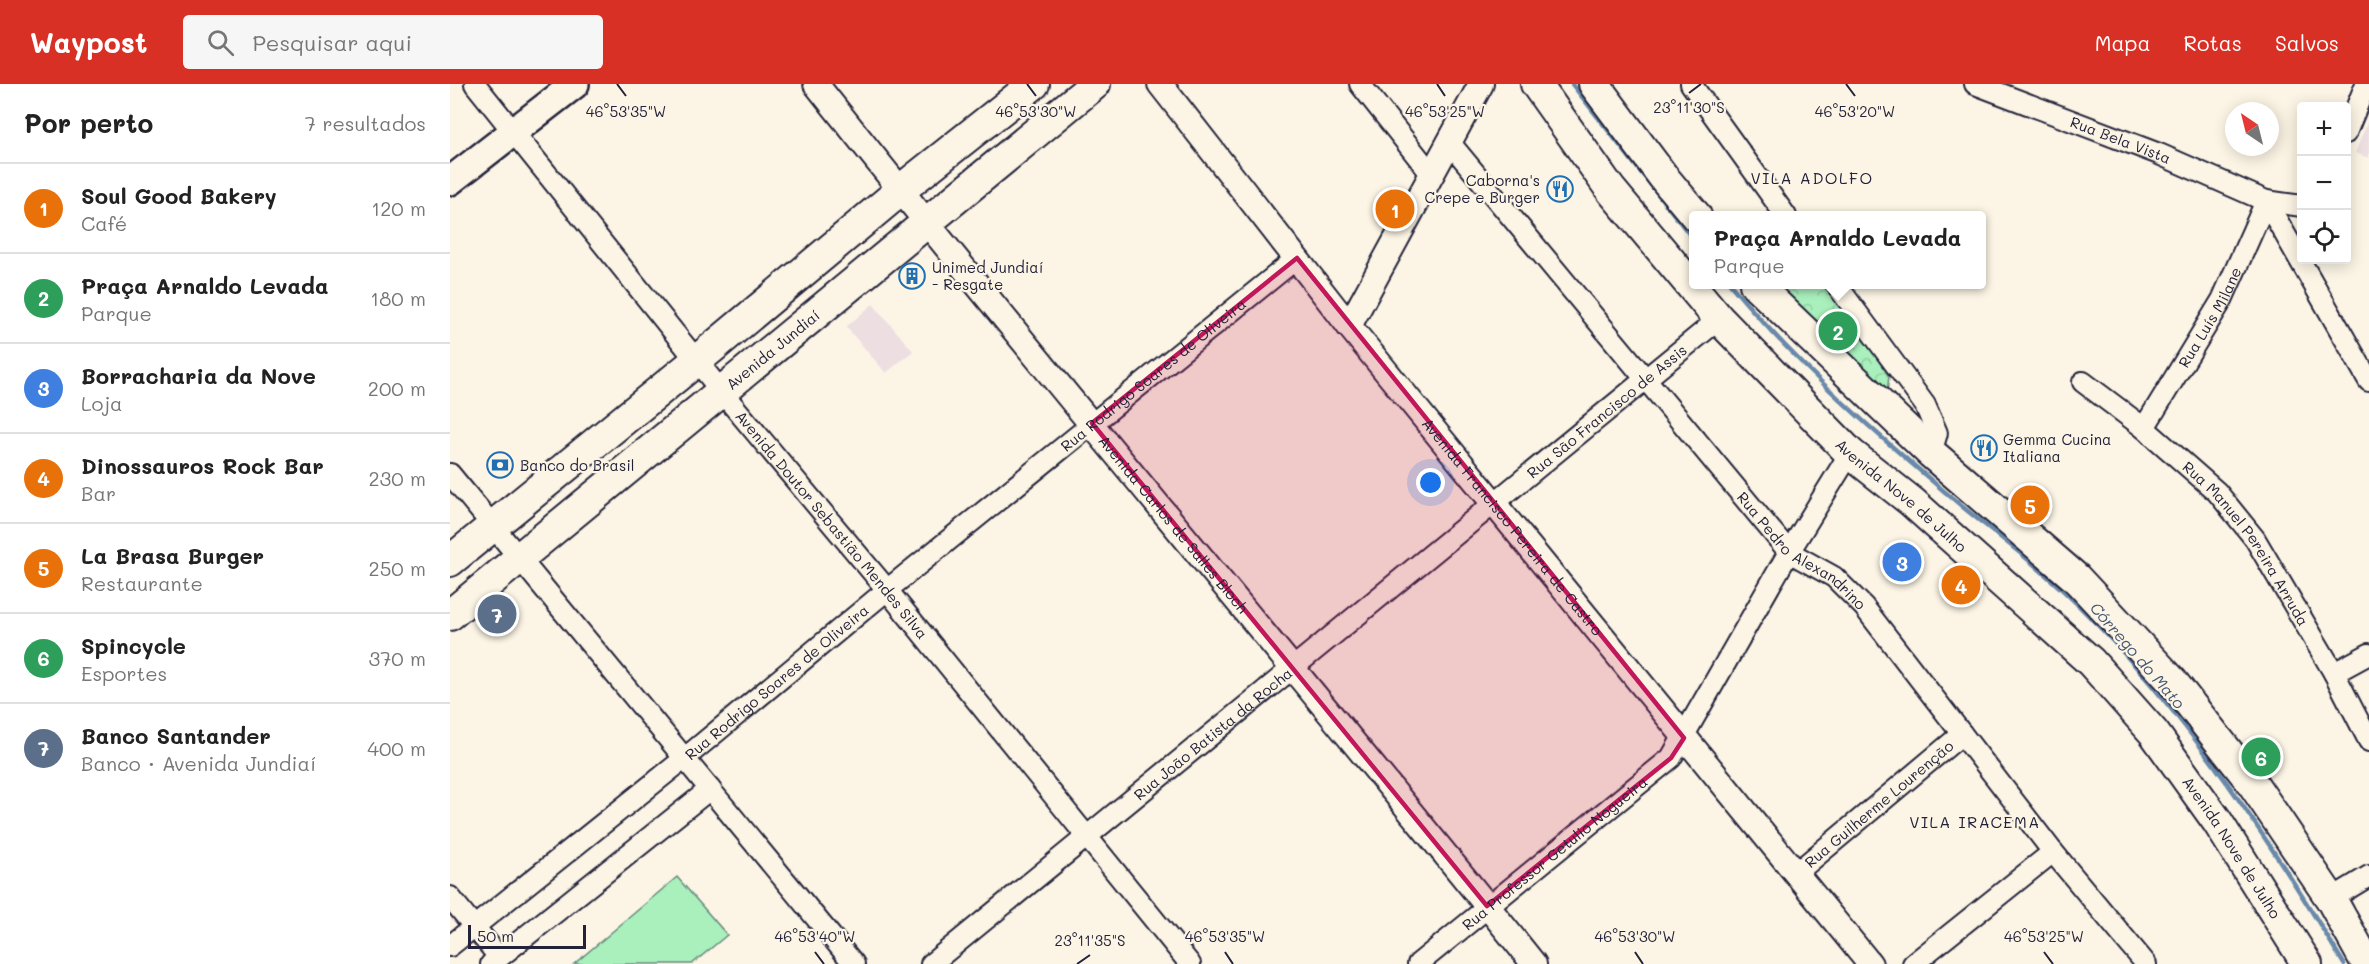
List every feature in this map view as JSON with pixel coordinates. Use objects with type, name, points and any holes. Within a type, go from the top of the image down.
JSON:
[{"type":"main road","points":[[450,181],[574,84]]},
{"type":"main road","points":[[450,561],[900,191],[1034,84]]},
{"type":"main road","name":"Avenida Jundiaí","points":[[450,615],[1095,84]]},
{"type":"main road","name":"Avenida Nove de Julho","points":[[1536,84],[1611,190],[1689,283]]},
{"type":"main road","points":[[1594,84],[1692,211]]},
{"type":"main road","name":"Avenida Nove de Julho","points":[[1694,289],[1719,319],[1850,453],[1912,502],[2091,662],[2154,733],[2217,821],[2307,964]]},
{"type":"main road","points":[[1762,289],[1931,453],[2076,578],[2172,681],[2253,784],[2331,899],[2367,964]]},
{"type":"street","name":"Avenida Doutor Sebastião Mendes Silva","points":[[475,84],[721,391],[887,590],[1190,964]]},
{"type":"street","name":"Avenida Carlos de Salles Bloch","points":[[816,84],[925,222],[1534,964]]},
{"type":"street","name":"Avenida Francisco Pereira de Castro","points":[[1160,84],[1349,326],[1870,964]]},
{"type":"street","points":[[1360,84],[1432,175]]},
{"type":"street","points":[[1349,326],[1481,84]]},
{"type":"street","points":[[1690,84],[1782,211]]},
{"type":"street","name":"Rua Bela Vista","points":[[1975,84],[2158,154],[2266,201],[2297,205]]},
{"type":"street","points":[[2351,120],[2365,84]]},
{"type":"street","name":"Rua Pedro Alexandrino","points":[[1450,143],[1789,552],[1834,577],[1864,607],[2053,852],[2146,964]]},
{"type":"street","points":[[2266,201],[2297,245]]},
{"type":"street","name":"Rua Luís Milane","points":[[2144,428],[2222,300],[2266,201]]},
{"type":"street","name":"Rua Rodrigo Soares de Oliveira","points":[[450,946],[685,758],[887,590],[1297,258]]},
{"type":"street","points":[[2308,264],[2369,381]]},
{"type":"street","points":[[1839,289],[1925,405],[1937,433],[1931,453]]},
{"type":"street","name":"Rua São Francisco de Assis","points":[[1494,502],[1719,319]]},
{"type":"street","name":"Rua Manuel Pereira Arruda","points":[[2083,382],[2144,428],[2217,492],[2255,539],[2334,673],[2369,741]]},
{"type":"street","name":"Rua Professor Getulio Nogueira","points":[[1418,964],[1671,758],[1789,552],[1850,453]]},
{"type":"street","points":[[450,474],[854,964]]},
{"type":"street","name":"Rua João Batista da Rocha","points":[[931,964],[1494,502]]},
{"type":"street","points":[[2334,673],[2369,654]]},
{"type":"street","name":"Rua Guilherme Lourenção","points":[[1796,873],[1962,734]]},
{"type":"street","points":[[450,897],[474,926],[495,961],[710,789]]},
{"type":"street","points":[[1913,964],[2053,852]]},
{"type":"street","points":[[2331,899],[2369,876]]},
{"type":"highlighted area","points":[[1297,258],[1684,738],[1671,758],[1487,906],[1092,423]]},
{"type":"shaded area","points":[[2369,118],[2369,158],[2355,153]]},
{"type":"shaded area","points":[[873,304],[913,351],[886,373],[846,327]]},
{"type":"green space","points":[[1782,289],[1829,289],[1889,376],[1887,393]]},
{"type":"green space","points":[[677,877],[727,935],[692,964],[574,964]]},
{"type":"waterway","name":"Córrego do Mato","points":[[1572,84],[1689,234]]},
{"type":"waterway","name":"Córrego do Mato","points":[[1734,289],[1784,345],[1842,402],[1933,482],[2058,586],[2125,654],[2160,695],[2226,781],[2287,872],[2344,964]]},
{"type":"place","name":"Caborna's Crepe e Burger","points":[[1560,189]]},
{"type":"place","name":"Soul Good Bakery","points":[[1395,209]]},
{"type":"place","name":"Unimed Jundiaí - Resgate","points":[[912,276]]},
{"type":"place","name":"Praça Arnaldo Levada","points":[[1838,331]]},
{"type":"place","name":"Gemma Cucina Italiana","points":[[1984,448]]},
{"type":"place","name":"Banco do Brasil","points":[[500,465]]},
{"type":"place","name":"La Brasa Burger","points":[[2030,505]]},
{"type":"place","name":"Borracharia da Nove","points":[[1902,562]]},
{"type":"place","name":"Dinossauros Rock Bar","points":[[1961,585]]},
{"type":"place","name":"Banco Santander","points":[[497,614]]},
{"type":"place","name":"Spincycle","points":[[2261,757]]},
{"type":"district","name":"VILA ADOLFO","points":[[1812,177]]},
{"type":"district","name":"VILA IRACEMA","points":[[1975,821]]}]
